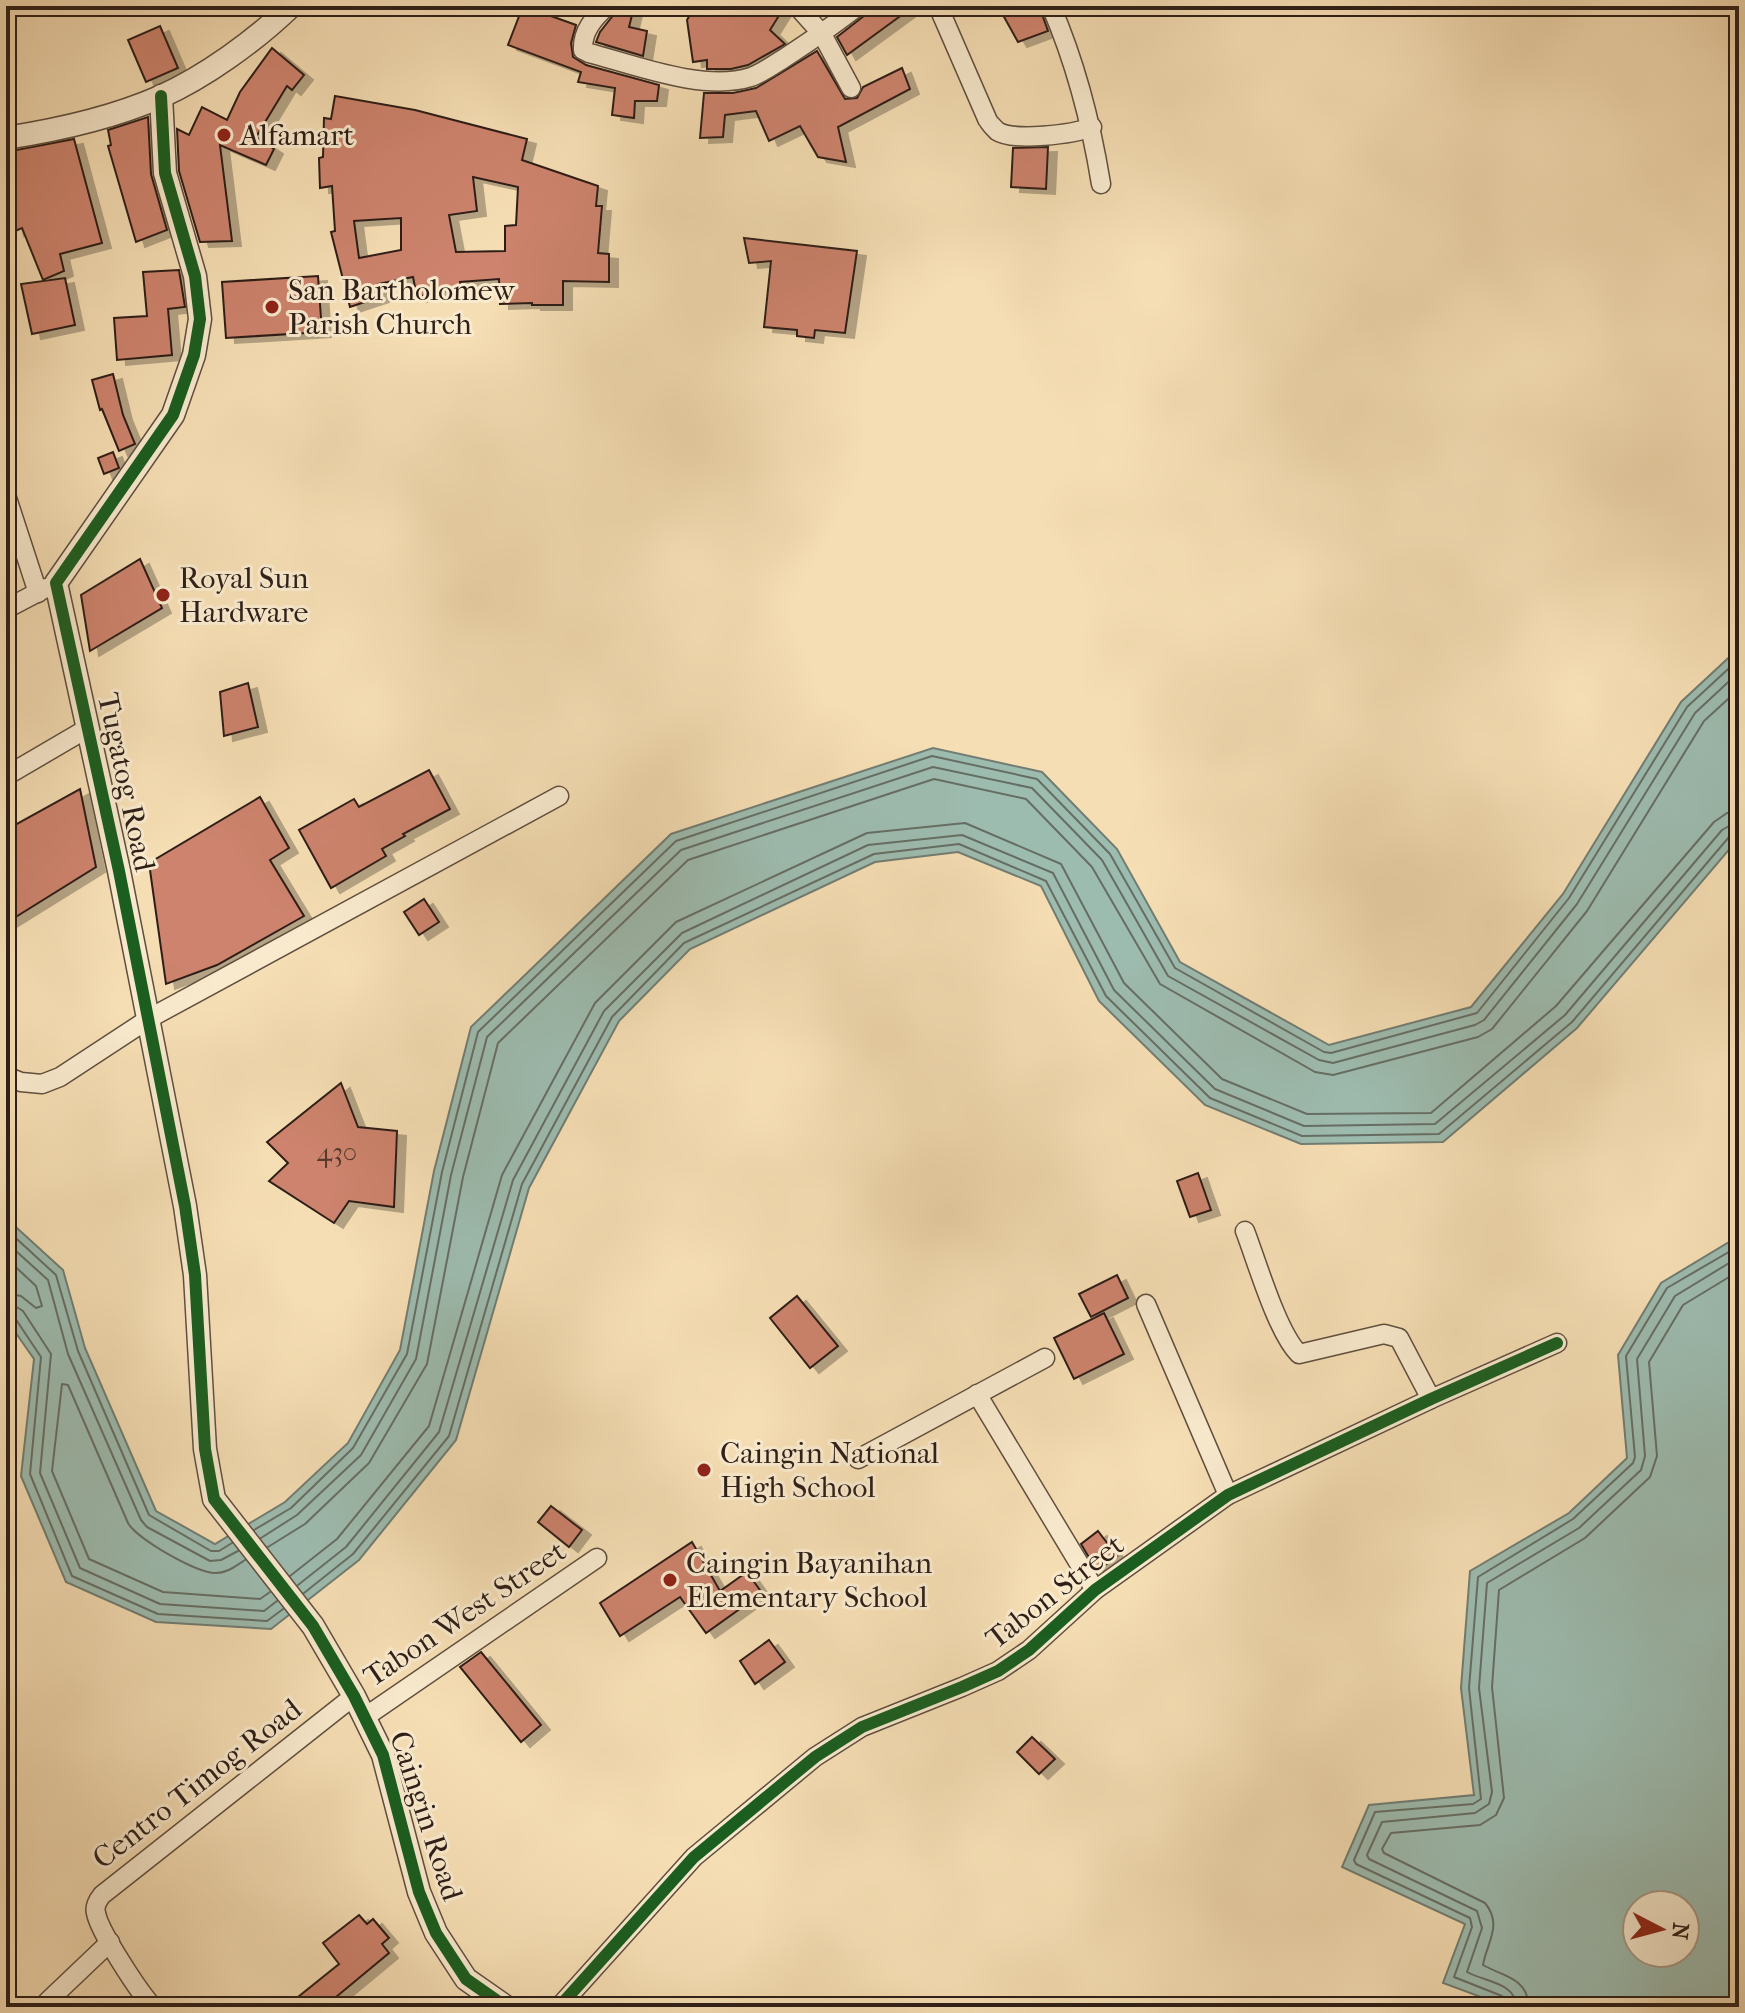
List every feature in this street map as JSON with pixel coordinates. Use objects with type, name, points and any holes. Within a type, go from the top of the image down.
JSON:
[{"type":"street","points":[[6,138],[72,126],[161,96],[223,60],[266,29],[291,6]]},
{"type":"street","points":[[607,6],[593,19],[583,41],[583,50],[679,78],[735,80],[753,77],[822,34],[858,6]]},
{"type":"street","points":[[797,6],[822,34],[851,88]]},
{"type":"street","points":[[938,6],[988,121],[996,130],[1005,134],[1056,135],[1092,127]]},
{"type":"street","points":[[1051,6],[1071,53],[1092,127],[1101,184]]},
{"type":"street","points":[[6,609],[47,588],[173,415],[194,355],[200,319],[195,276],[165,173],[161,96]]},
{"type":"street","points":[[6,495],[47,588]]},
{"type":"street","name":"Tugatog Road","points":[[47,588],[88,728],[150,1018],[185,1206],[195,1275],[205,1449],[214,1499],[313,1626]]},
{"type":"street","points":[[6,776],[88,728]]},
{"type":"street","points":[[6,1076],[21,1082],[42,1084],[60,1077],[150,1018],[559,796]]},
{"type":"street","points":[[1245,1231],[1282,1327],[1299,1354],[1384,1334],[1399,1338],[1431,1399]]},
{"type":"street","points":[[1146,1304],[1228,1495]]},
{"type":"street","name":"Tabon Street","points":[[559,2007],[694,1857],[815,1757],[862,1727],[998,1671],[1029,1650],[1095,1590],[1228,1495],[1557,1343]]},
{"type":"street","points":[[858,1459],[1045,1358]]},
{"type":"street","points":[[977,1394],[1095,1590]]},
{"type":"street","name":"Tabon West Street","points":[[365,1717],[597,1558]]},
{"type":"street","name":"Caingin Road","points":[[313,1626],[354,1696],[383,1755],[419,1892],[436,1933],[466,1979],[506,2007]]},
{"type":"street","name":"Centro Timog Road","points":[[153,2007],[110,1942],[96,1913],[96,1904],[102,1895],[354,1696]]},
{"type":"street","points":[[46,2007],[47,2002],[110,1942]]},
{"type":"water","points":[[1739,648],[1739,838],[1577,1028],[1443,1142],[1301,1144],[1205,1105],[1099,1001],[1041,886],[958,852],[875,862],[690,949],[619,1021],[529,1188],[456,1440],[359,1560],[271,1629],[156,1622],[66,1582],[21,1476],[34,1359],[6,1319],[6,1218],[63,1270],[85,1348],[156,1511],[215,1544],[285,1502],[348,1443],[400,1350],[434,1171],[471,1027],[671,834],[933,748],[1042,772],[1117,849],[1180,962],[1329,1045],[1471,1007],[1563,894],[1681,702]]},
{"type":"water","points":[[1739,1236],[1739,2007],[1508,2007],[1443,1983],[1465,1924],[1342,1867],[1369,1805],[1474,1795],[1461,1688],[1470,1571],[1569,1513],[1627,1458],[1618,1355],[1661,1283]]},
{"type":"building","points":[[523,6],[576,25],[571,43],[573,57],[586,65],[659,85],[657,101],[635,101],[634,118],[612,115],[615,88],[578,82],[581,72],[508,45]]},
{"type":"building","points":[[695,6],[785,6],[770,30],[785,44],[748,65],[707,69],[707,60],[693,62],[687,20]]},
{"type":"building","points":[[870,6],[914,6],[847,55],[837,37],[865,15]]},
{"type":"building","points":[[998,6],[1039,6],[1048,31],[1018,42]]},
{"type":"building","points":[[619,8],[633,11],[629,27],[647,31],[643,56],[596,42]]},
{"type":"building","points":[[160,26],[178,68],[146,82],[128,40]]},
{"type":"building","points":[[272,48],[304,75],[292,90],[287,86],[256,137],[274,149],[266,165],[220,145],[232,241],[200,242],[179,171],[177,129],[189,135],[202,107],[227,120],[240,92]]},
{"type":"building","points":[[817,51],[845,99],[857,98],[863,87],[902,68],[910,89],[838,127],[846,162],[818,157],[800,126],[769,141],[756,111],[725,115],[723,137],[700,138],[704,93],[733,93],[756,88]]},
{"type":"building","points":[[335,96],[415,110],[527,139],[522,160],[598,186],[596,206],[602,206],[598,253],[609,254],[609,282],[563,281],[563,305],[532,305],[500,304],[499,279],[460,282],[460,287],[417,297],[413,277],[378,284],[380,297],[350,307],[331,232],[335,231],[332,186],[320,188],[319,158],[323,157],[324,118],[331,119]],"holes":[[[473,177],[518,187],[516,225],[505,226],[505,251],[456,252],[449,215],[477,211]],[[401,218],[401,250],[359,258],[354,221]]]},
{"type":"building","points":[[148,117],[151,174],[167,230],[136,242],[108,146],[111,145],[108,130]]},
{"type":"building","points":[[74,139],[102,243],[60,254],[64,271],[43,280],[22,228],[15,231],[6,191],[6,152]]},
{"type":"building","points":[[1048,147],[1046,189],[1011,187],[1013,148]]},
{"type":"building","points":[[744,238],[857,251],[845,333],[815,330],[814,338],[797,336],[797,330],[764,327],[771,261],[749,263]]},
{"type":"building","points":[[179,270],[185,307],[168,309],[172,355],[117,360],[114,318],[147,316],[143,272]]},
{"type":"building","name":"San Bartholomew Parish Church","points":[[318,276],[322,332],[226,338],[222,282]]},
{"type":"building","points":[[65,278],[75,325],[32,334],[21,284]]},
{"type":"building","points":[[113,374],[123,415],[135,444],[119,451],[100,410],[92,380]]},
{"type":"building","points":[[113,452],[119,468],[104,474],[98,458]]},
{"type":"building","points":[[140,559],[162,608],[90,651],[81,595]]},
{"type":"building","points":[[248,683],[258,727],[224,736],[220,692]]},
{"type":"building","points":[[429,770],[450,809],[403,834],[405,836],[382,849],[386,856],[331,888],[299,830],[354,799],[359,807]]},
{"type":"building","points":[[80,789],[96,867],[6,923],[6,854],[16,849],[13,826]]},
{"type":"building","points":[[260,797],[289,848],[270,860],[304,916],[217,965],[166,984],[149,863]]},
{"type":"building","points":[[424,899],[439,922],[419,935],[404,912]]},
{"type":"building","points":[[341,1083],[358,1127],[397,1131],[394,1207],[349,1201],[334,1223],[269,1181],[288,1163],[267,1142]]},
{"type":"building","points":[[1198,1173],[1211,1210],[1190,1217],[1177,1181]]},
{"type":"building","points":[[1117,1275],[1128,1298],[1091,1317],[1079,1294]]},
{"type":"building","points":[[797,1296],[838,1346],[810,1368],[770,1318]]},
{"type":"building","points":[[1104,1313],[1124,1354],[1074,1379],[1054,1338]]},
{"type":"building","points":[[551,1506],[582,1530],[569,1547],[538,1522]]},
{"type":"building","points":[[1098,1531],[1117,1556],[1097,1571],[1081,1544]]},
{"type":"building","points":[[692,1542],[720,1591],[747,1572],[762,1593],[706,1633],[680,1597],[620,1636],[600,1603]]},
{"type":"building","points":[[769,1640],[785,1662],[755,1684],[740,1661]]},
{"type":"building","points":[[481,1652],[541,1725],[521,1742],[460,1667]]},
{"type":"building","points":[[1032,1737],[1055,1759],[1039,1774],[1017,1752]]},
{"type":"building","points":[[359,1915],[367,1924],[373,1919],[389,1938],[382,1944],[389,1953],[324,2007],[305,2007],[298,1997],[339,1964],[323,1943]]},
{"type":"cycle path","points":[[161,96],[165,173],[195,276],[200,319],[194,355],[173,415],[56,583],[119,871],[185,1206],[195,1275],[205,1449],[214,1499],[313,1626],[354,1696],[383,1755],[419,1892],[436,1933],[466,1979],[506,2007]]},
{"type":"cycle path","points":[[559,2007],[694,1857],[815,1757],[862,1727],[998,1671],[1029,1650],[1095,1590],[1228,1495],[1557,1343]]},
{"type":"place","name":"Alfamart","points":[[224,135]]},
{"type":"place","name":"San Bartholomew Parish Church","points":[[272,307]]},
{"type":"place","name":"Royal Sun Hardware","points":[[163,595]]},
{"type":"place","name":"Caingin National High School","points":[[704,1470]]},
{"type":"place","name":"Caingin Bayanihan Elementary School","points":[[670,1580]]}]
